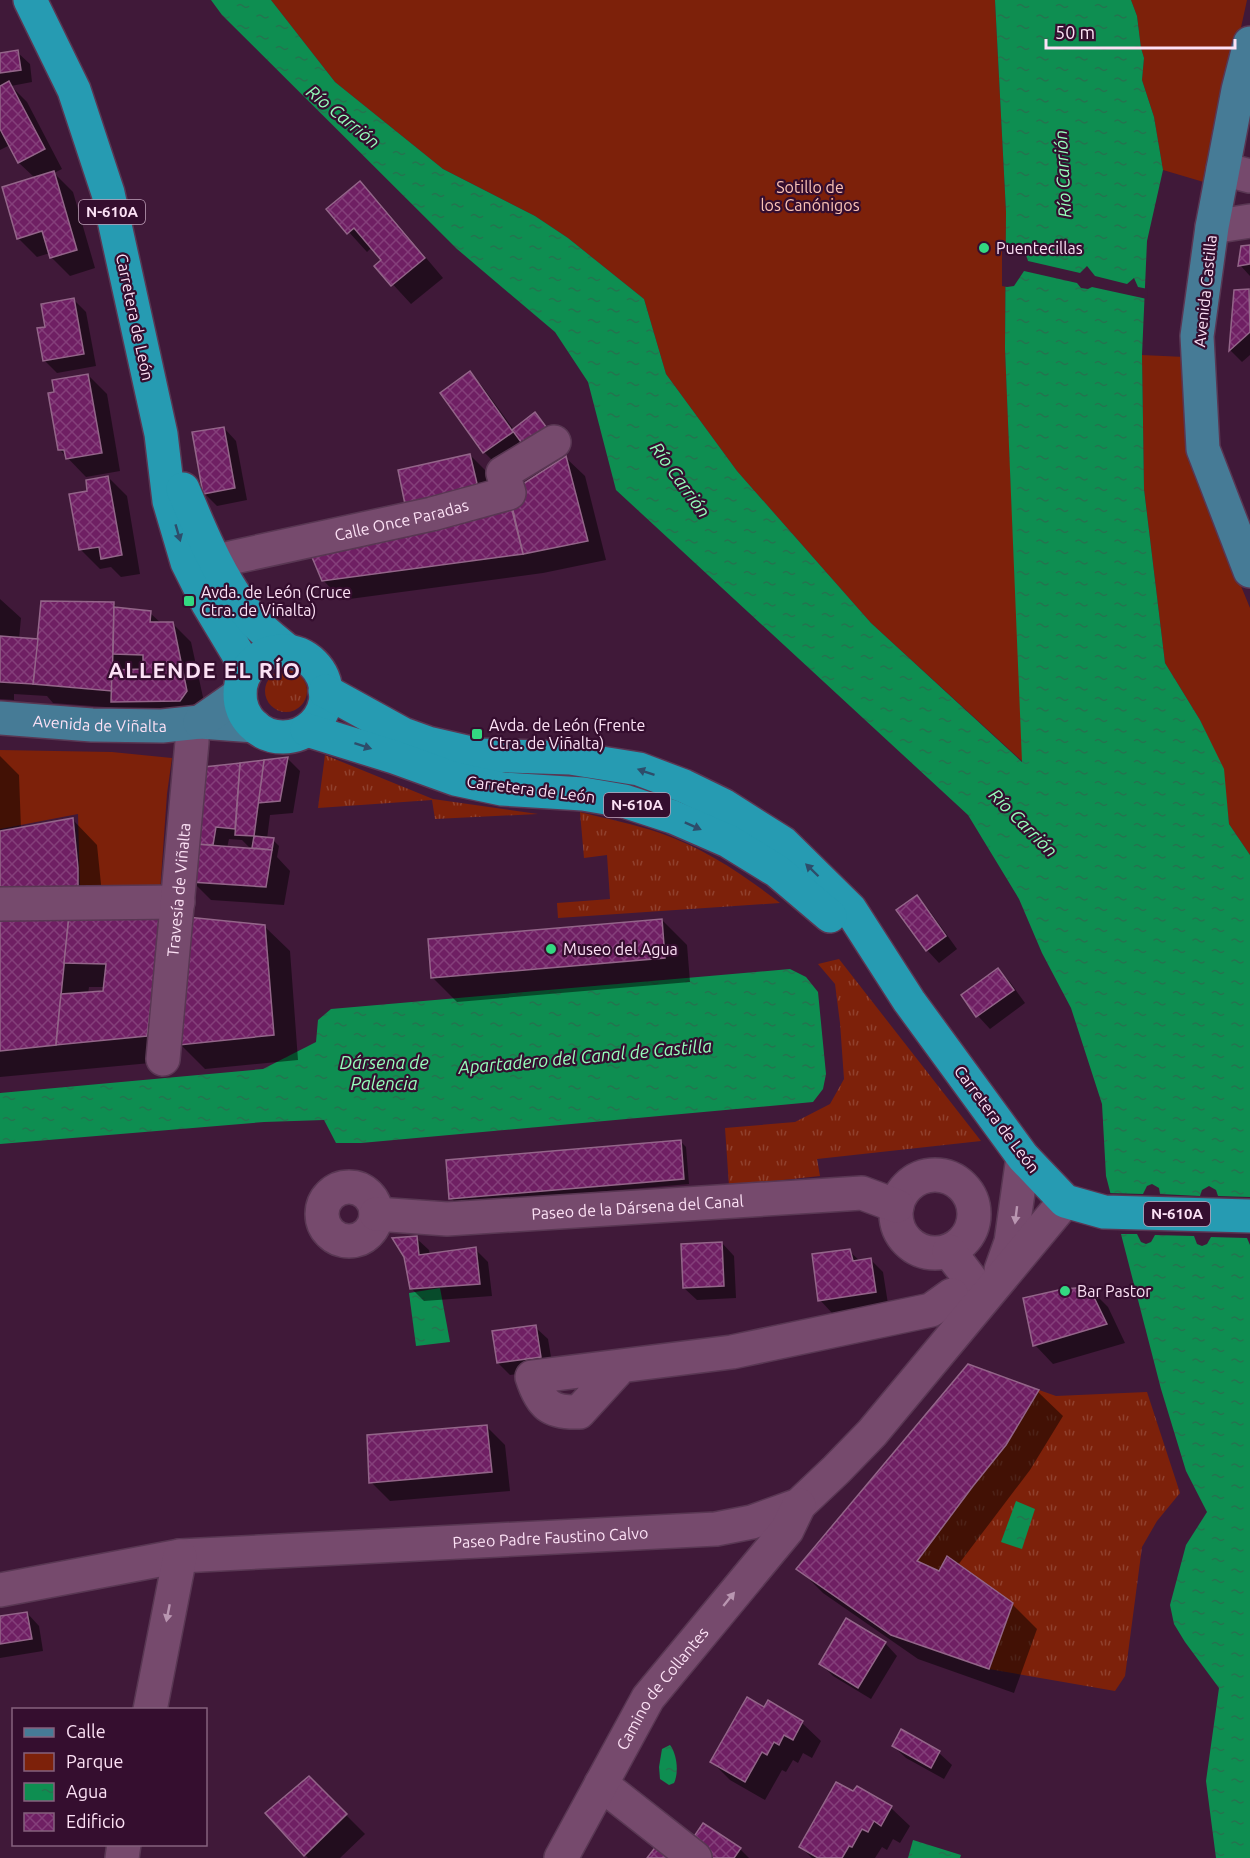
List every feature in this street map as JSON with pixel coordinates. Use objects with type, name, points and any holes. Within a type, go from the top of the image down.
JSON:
[{"type":"highway","name":"Carretera de León","points":[[30,0],[74,90],[108,192],[160,434],[169,501],[187,562],[243,681]]},
{"type":"highway","name":"Carretera de León","points":[[160,434],[200,529],[232,592],[255,622],[288,651]]},
{"type":"highway","points":[[243,681],[265,655],[276,651],[288,651]]},
{"type":"highway","name":"N-610A","points":[[288,651],[302,655],[314,664],[322,676],[325,690]]},
{"type":"highway","name":"N-610A","points":[[243,681],[241,706],[255,726],[265,733],[277,736],[290,736],[307,730]]},
{"type":"highway","name":"Carretera de León","points":[[325,690],[403,734],[428,743],[480,755],[570,758],[639,769],[684,786],[723,805],[783,843],[850,909],[909,1001],[1023,1157],[1065,1201]]},
{"type":"highway","points":[[307,730],[321,712],[325,690]]},
{"type":"highway","name":"Carretera de León","points":[[307,730],[455,779],[502,789],[583,794],[624,801],[673,817],[728,841],[777,871],[825,911],[909,1001]]},
{"type":"highway","name":"N-610A","points":[[1065,1201],[1104,1212],[1250,1216]]},
{"type":"main road","name":"Avenida Castilla","points":[[1250,43],[1238,90],[1237,172],[1212,227],[1197,336],[1203,448],[1250,571]]},
{"type":"main road","points":[[196,722],[243,681]]},
{"type":"main road","name":"Avenida de Viñalta","points":[[0,718],[92,725],[162,726],[196,722],[255,726]]},
{"type":"street","points":[[1212,227],[1250,221]]},
{"type":"street","name":"Calle Once Paradas","points":[[216,561],[432,514],[509,493],[503,473],[554,442]]},
{"type":"street","name":"Travesía de Viñalta","points":[[163,1059],[192,742],[196,722]]},
{"type":"street","points":[[0,904],[178,902]]},
{"type":"street","name":"Paseo Padre Faustino Calvo","points":[[975,1298],[1013,1234],[1023,1157]]},
{"type":"street","points":[[936,1174],[950,1177],[961,1184],[970,1195],[974,1221],[960,1244],[942,1252],[924,1252],[913,1247],[905,1239],[896,1218],[897,1206],[902,1194],[911,1183],[936,1174]]},
{"type":"street","name":"Paseo de la Dársena del Canal","points":[[376,1215],[447,1219],[862,1193],[897,1206]]},
{"type":"street","name":"Paseo Padre Faustino Calvo","points":[[0,1590],[180,1556],[717,1529],[752,1522],[799,1505],[872,1433],[975,1298],[1065,1201]]},
{"type":"street","points":[[621,1366],[732,1352],[931,1311],[975,1298],[942,1252]]},
{"type":"street","name":"Camino de Collantes","points":[[561,1858],[648,1698],[787,1530],[799,1505]]},
{"type":"street","points":[[752,1522],[754,1570]]},
{"type":"street","points":[[150,1708],[180,1556]]},
{"type":"street","points":[[602,1784],[695,1858]]},
{"type":"green space","name":"Sotillo de los Canónigos","points":[[271,0],[995,0],[1006,212],[1005,349],[1023,762],[871,623],[737,471],[666,374],[644,299],[568,238],[535,216],[443,169],[335,82]]},
{"type":"green space","points":[[1131,0],[1247,0],[1207,183],[1163,170],[1154,117],[1142,80],[1144,58],[1137,16]]},
{"type":"green space","points":[[1142,355],[1185,357],[1221,537],[1250,608],[1250,855],[1229,824],[1223,769],[1200,720],[1165,663],[1144,489]]},
{"type":"green space","points":[[286,670],[301,676],[307,691],[301,706],[286,712],[271,706],[265,691],[271,676]]},
{"type":"green space","points":[[0,750],[112,752],[172,758],[160,892],[80,892],[78,814],[0,829]]},
{"type":"green space","points":[[325,755],[433,799],[538,814],[435,819],[432,800],[318,808]]},
{"type":"green space","points":[[580,812],[650,830],[692,846],[752,882],[780,903],[558,918],[557,903],[610,899],[607,855],[584,858]]},
{"type":"green space","points":[[839,959],[981,1141],[817,1159],[820,1176],[729,1186],[725,1128],[795,1122],[830,1104],[844,1079],[835,984],[818,964]]},
{"type":"green space","points":[[1039,1390],[1056,1396],[1147,1392],[1180,1493],[1157,1521],[1142,1547],[1125,1676],[1115,1691],[989,1669],[1012,1603],[947,1556],[939,1571],[917,1561],[973,1486]]},
{"type":"water","name":"Río Carrión","points":[[211,0],[271,0],[335,82],[443,169],[535,216],[568,238],[644,299],[666,374],[737,471],[871,623],[1022,762],[1005,349],[1006,212],[995,0],[1131,0],[1137,16],[1144,58],[1142,80],[1154,117],[1163,170],[1147,241],[1142,355],[1144,489],[1165,663],[1200,720],[1224,769],[1229,824],[1250,855],[1250,1858],[1216,1858],[1206,1781],[1219,1688],[1174,1624],[1170,1605],[1186,1545],[1207,1512],[1186,1471],[1161,1389],[1106,1176],[1102,1104],[1071,1008],[1042,953],[1019,899],[968,815],[616,490],[588,382],[555,332],[457,249],[222,15]]},
{"type":"water","name":"Dársena de Palencia","points":[[790,969],[806,977],[818,992],[826,1074],[823,1089],[813,1102],[361,1143],[336,1143],[324,1120],[264,1122],[0,1144],[0,1093],[263,1069],[316,1042],[318,1020],[331,1009]]},
{"type":"water","points":[[440,1288],[450,1342],[416,1346],[409,1293]]},
{"type":"water","points":[[1016,1501],[1035,1509],[1022,1549],[1001,1542]]},
{"type":"water","points":[[670,1745],[676,1758],[677,1769],[674,1783],[669,1785],[660,1779],[659,1767],[662,1749]]},
{"type":"water","points":[[913,1840],[961,1855],[960,1858],[908,1858]]},
{"type":"pier","points":[[1017,247],[1024,249],[1028,261],[1080,273],[1087,266],[1095,276],[1127,284],[1134,278],[1138,287],[1148,289],[1147,299],[1092,287],[1081,288],[1077,283],[1024,271],[1014,286],[1002,286],[1002,251]]},
{"type":"pier","points":[[1152,1184],[1159,1188],[1160,1194],[1200,1196],[1202,1190],[1209,1186],[1216,1190],[1218,1196],[1250,1197],[1250,1245],[1247,1238],[1211,1237],[1207,1244],[1202,1246],[1197,1244],[1194,1236],[1155,1235],[1151,1242],[1146,1244],[1141,1242],[1137,1234],[1118,1234],[1108,1193],[1143,1194],[1147,1186]]},
{"type":"building","points":[[18,50],[21,70],[0,73],[0,53]]},
{"type":"building","points":[[9,81],[45,149],[18,163],[0,129],[0,86]]},
{"type":"building","points":[[54,171],[77,250],[50,258],[42,231],[17,239],[2,187]]},
{"type":"building","points":[[360,181],[425,258],[391,286],[374,266],[381,260],[354,228],[347,234],[326,209]]},
{"type":"building","points":[[1250,245],[1250,264],[1238,266],[1241,246]]},
{"type":"building","points":[[1249,289],[1250,332],[1229,351],[1234,290]]},
{"type":"building","points":[[74,298],[84,354],[43,361],[37,328],[45,327],[41,304]]},
{"type":"building","points":[[470,371],[513,432],[483,453],[440,393]]},
{"type":"building","points":[[88,374],[102,453],[66,459],[64,450],[58,450],[48,393],[54,392],[52,380]]},
{"type":"building","points":[[535,412],[547,428],[524,446],[512,430]]},
{"type":"building","points":[[224,427],[235,488],[203,494],[192,432]]},
{"type":"building","points":[[470,454],[479,492],[406,509],[398,470]]},
{"type":"building","points":[[566,456],[588,541],[523,554],[509,493]]},
{"type":"building","points":[[108,476],[122,555],[101,559],[99,547],[79,550],[69,494],[87,491],[86,480]]},
{"type":"building","points":[[512,510],[523,554],[322,581],[309,550]]},
{"type":"building","points":[[41,601],[114,602],[112,691],[33,684]]},
{"type":"building","points":[[114,607],[151,611],[150,622],[173,622],[187,691],[180,701],[111,702],[112,670],[143,669],[143,655],[113,654]]},
{"type":"building","points":[[0,636],[38,639],[33,684],[0,682]]},
{"type":"building","points":[[288,757],[280,801],[258,803],[264,760]]},
{"type":"building","points":[[264,760],[254,836],[235,835],[240,763]]},
{"type":"building","points":[[240,763],[235,829],[216,827],[213,845],[195,844],[204,767]]},
{"type":"building","points":[[73,818],[78,868],[78,897],[0,897],[0,831]]},
{"type":"building","points":[[254,836],[274,838],[272,850],[252,848]]},
{"type":"building","points":[[195,844],[272,850],[266,887],[191,882]]},
{"type":"building","points":[[917,895],[946,936],[926,951],[896,910]]},
{"type":"building","points":[[0,916],[69,916],[56,1045],[0,1051]]},
{"type":"building","points":[[69,916],[154,916],[159,920],[161,925],[147,1036],[56,1045],[61,994],[103,991],[106,964],[64,963]]},
{"type":"building","points":[[187,917],[265,925],[274,1035],[179,1045]]},
{"type":"building","points":[[662,919],[665,958],[431,978],[428,939]]},
{"type":"building","points":[[998,968],[1014,990],[976,1017],[961,995]]},
{"type":"building","points":[[681,1140],[684,1179],[449,1199],[446,1160]]},
{"type":"building","points":[[417,1236],[419,1255],[476,1247],[480,1284],[410,1289],[404,1257],[392,1238]]},
{"type":"building","points":[[722,1242],[724,1286],[683,1288],[681,1244]]},
{"type":"building","points":[[850,1249],[853,1261],[871,1258],[876,1292],[818,1301],[812,1254]]},
{"type":"building","points":[[1089,1287],[1107,1324],[1033,1346],[1023,1298],[1063,1289]]},
{"type":"building","points":[[536,1325],[541,1357],[497,1363],[492,1331]]},
{"type":"building","points":[[968,1364],[1039,1390],[1006,1445],[917,1561],[939,1571],[947,1556],[1013,1603],[989,1669],[891,1635],[796,1569]]},
{"type":"building","points":[[487,1425],[492,1472],[369,1483],[367,1435]]},
{"type":"building","points":[[27,1612],[32,1639],[0,1644],[0,1616]]},
{"type":"building","points":[[846,1618],[886,1642],[858,1688],[819,1664]]},
{"type":"building","points":[[747,1697],[764,1707],[768,1700],[803,1721],[793,1740],[784,1735],[779,1745],[774,1742],[767,1755],[762,1752],[745,1782],[710,1762]]},
{"type":"building","points":[[901,1729],[940,1751],[931,1768],[892,1746]]},
{"type":"building","points":[[309,1776],[347,1814],[304,1856],[265,1813]]},
{"type":"building","points":[[836,1782],[853,1791],[857,1786],[892,1806],[881,1826],[874,1821],[868,1832],[862,1829],[852,1847],[849,1846],[842,1858],[818,1858],[799,1847]]},
{"type":"building","points":[[703,1823],[741,1848],[734,1858],[710,1858],[689,1844]]},
{"type":"building","points":[[657,1845],[674,1858],[647,1858]]},
{"type":"place","name":"Puentecillas","points":[[984,248]]},
{"type":"place","name":"Avda. de León (Cruce Ctra. de Viñalta)","points":[[189,601]]},
{"type":"place","name":"Avda. de León (Frente Ctra. de Viñalta)","points":[[477,734]]},
{"type":"place","name":"Museo del Agua","points":[[551,949]]},
{"type":"place","name":"Bar Pastor","points":[[1065,1291]]},
{"type":"district","name":"ALLENDE EL RÍO","points":[[205,670]]},
{"type":"water label","name":"Apartadero del Canal de Castilla","points":[[585,1057]]}]
